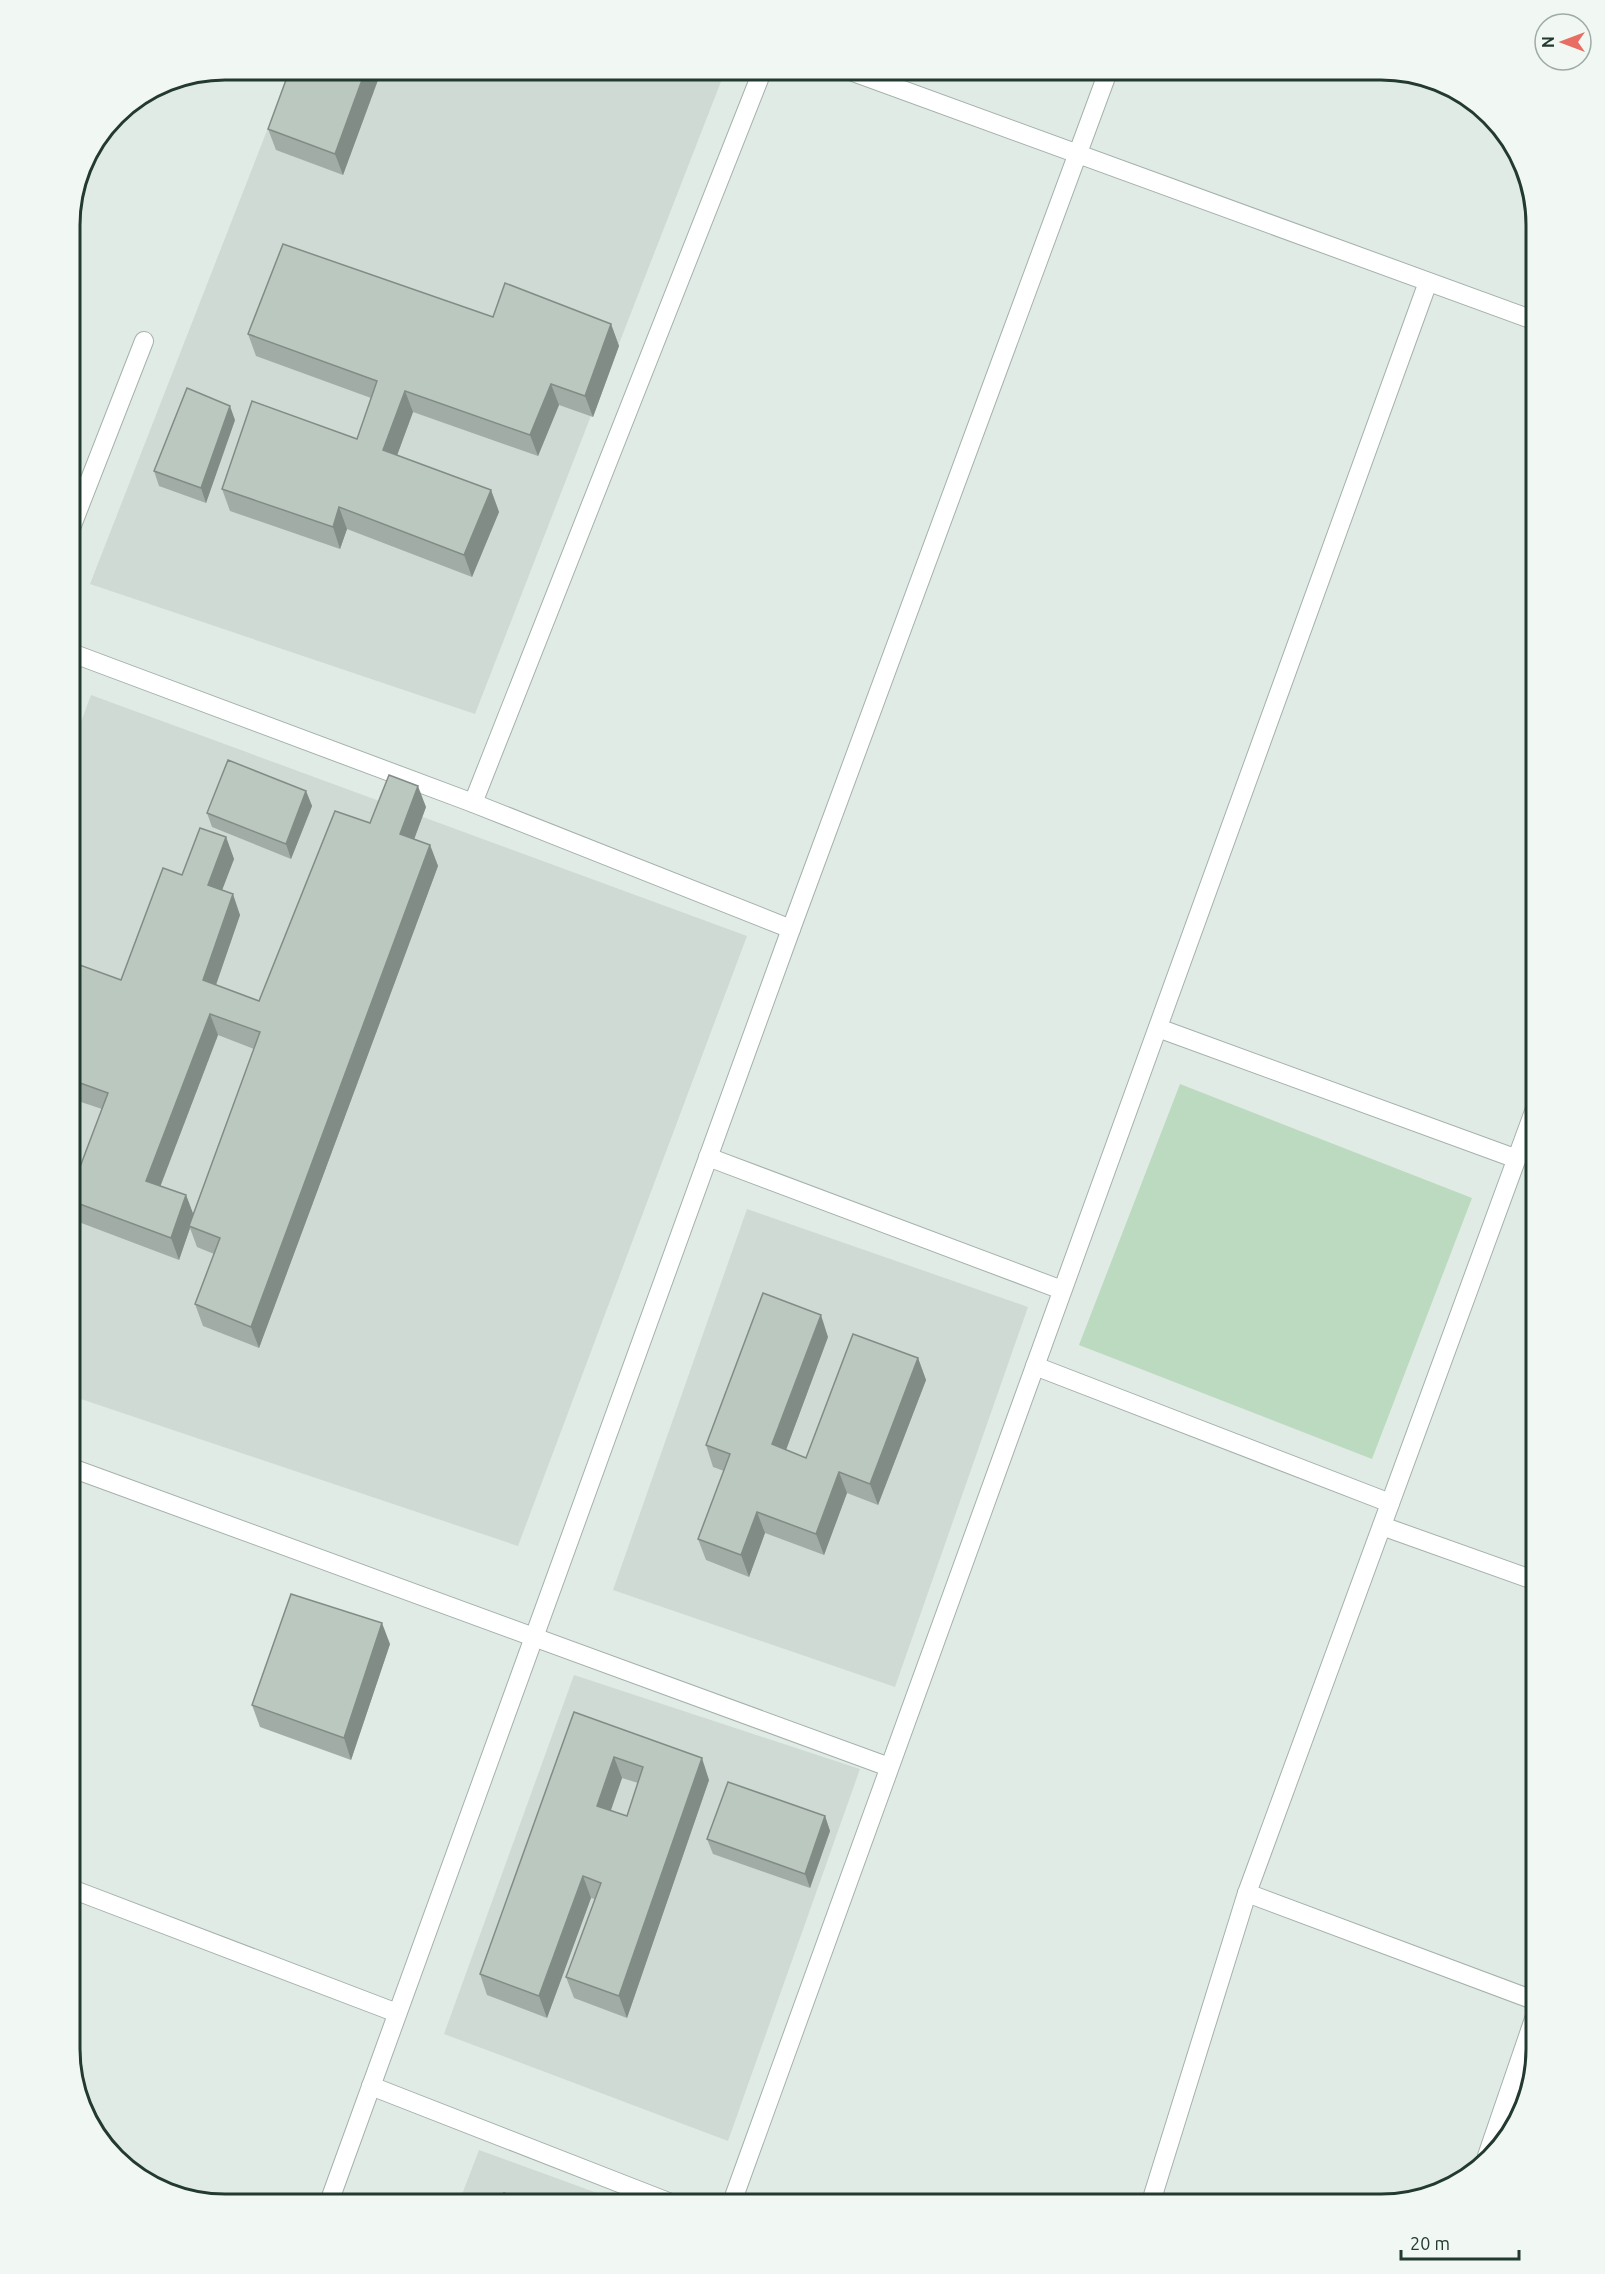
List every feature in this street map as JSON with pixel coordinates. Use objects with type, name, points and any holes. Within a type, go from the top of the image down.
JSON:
[{"type":"street","points":[[473,803],[759,80]]},
{"type":"street","points":[[875,80],[1526,317]]},
{"type":"street","points":[[332,2194],[791,929],[1104,80]]},
{"type":"street","points":[[734,2194],[1428,282]]},
{"type":"street","points":[[80,505],[144,341]]},
{"type":"street","points":[[80,656],[473,803],[791,929]]},
{"type":"street","points":[[1158,1028],[1517,1159]]},
{"type":"street","points":[[1153,2194],[1247,1893],[1526,1134]]},
{"type":"street","points":[[708,1157],[1062,1290]]},
{"type":"street","points":[[1035,1366],[1390,1503]]},
{"type":"street","points":[[80,1471],[889,1767]]},
{"type":"street","points":[[1382,1526],[1526,1577]]},
{"type":"street","points":[[80,1892],[397,2013]]},
{"type":"street","points":[[1247,1893],[1526,1997]]},
{"type":"street","points":[[1492,2143],[1526,2042]]},
{"type":"street","points":[[371,2086],[648,2194]]},
{"type":"shaded area","points":[[287,80],[722,80],[475,714],[90,584]]},
{"type":"shaded area","points":[[91,695],[747,936],[518,1546],[80,1399],[80,724]]},
{"type":"shaded area","points":[[747,1209],[1028,1307],[895,1687],[613,1590]]},
{"type":"shaded area","points":[[574,1675],[860,1769],[728,2141],[444,2034]]},
{"type":"shaded area","points":[[479,2150],[600,2194],[462,2194]]},
{"type":"green space","points":[[1180,1084],[1472,1198],[1372,1459],[1079,1345]]},
{"type":"building","points":[[286,80],[362,80],[335,154],[268,129]]},
{"type":"building","points":[[283,244],[493,317],[505,283],[611,324],[585,396],[551,384],[530,435],[405,391],[383,450],[491,490],[464,555],[339,507],[333,527],[222,489],[252,401],[357,439],[377,381],[248,334]]},
{"type":"building","points":[[187,388],[230,406],[201,488],[154,471]]},
{"type":"building","points":[[228,760],[306,791],[286,844],[207,813]]},
{"type":"building","points":[[389,775],[418,786],[400,834],[430,845],[251,1327],[195,1304],[220,1238],[189,1226],[260,1032],[210,1014],[146,1181],[186,1195],[171,1238],[80,1204],[80,1167],[108,1093],[80,1083],[80,965],[121,980],[163,868],[182,875],[200,828],[226,837],[208,885],[233,894],[203,980],[259,1001],[335,811],[370,823]]},
{"type":"building","points":[[763,1293],[821,1315],[772,1444],[806,1458],[853,1334],[918,1358],[870,1484],[839,1472],[816,1534],[757,1512],[741,1555],[698,1539],[730,1454],[706,1445]]},
{"type":"building","points":[[291,1594],[382,1623],[344,1738],[252,1705]]},
{"type":"building","points":[[574,1712],[702,1758],[619,1996],[566,1977],[601,1883],[583,1876],[539,1996],[480,1974]],"holes":[[[614,1757],[643,1767],[627,1816],[597,1806]]]},
{"type":"building","points":[[728,1782],[825,1816],[805,1874],[707,1839]]}]
